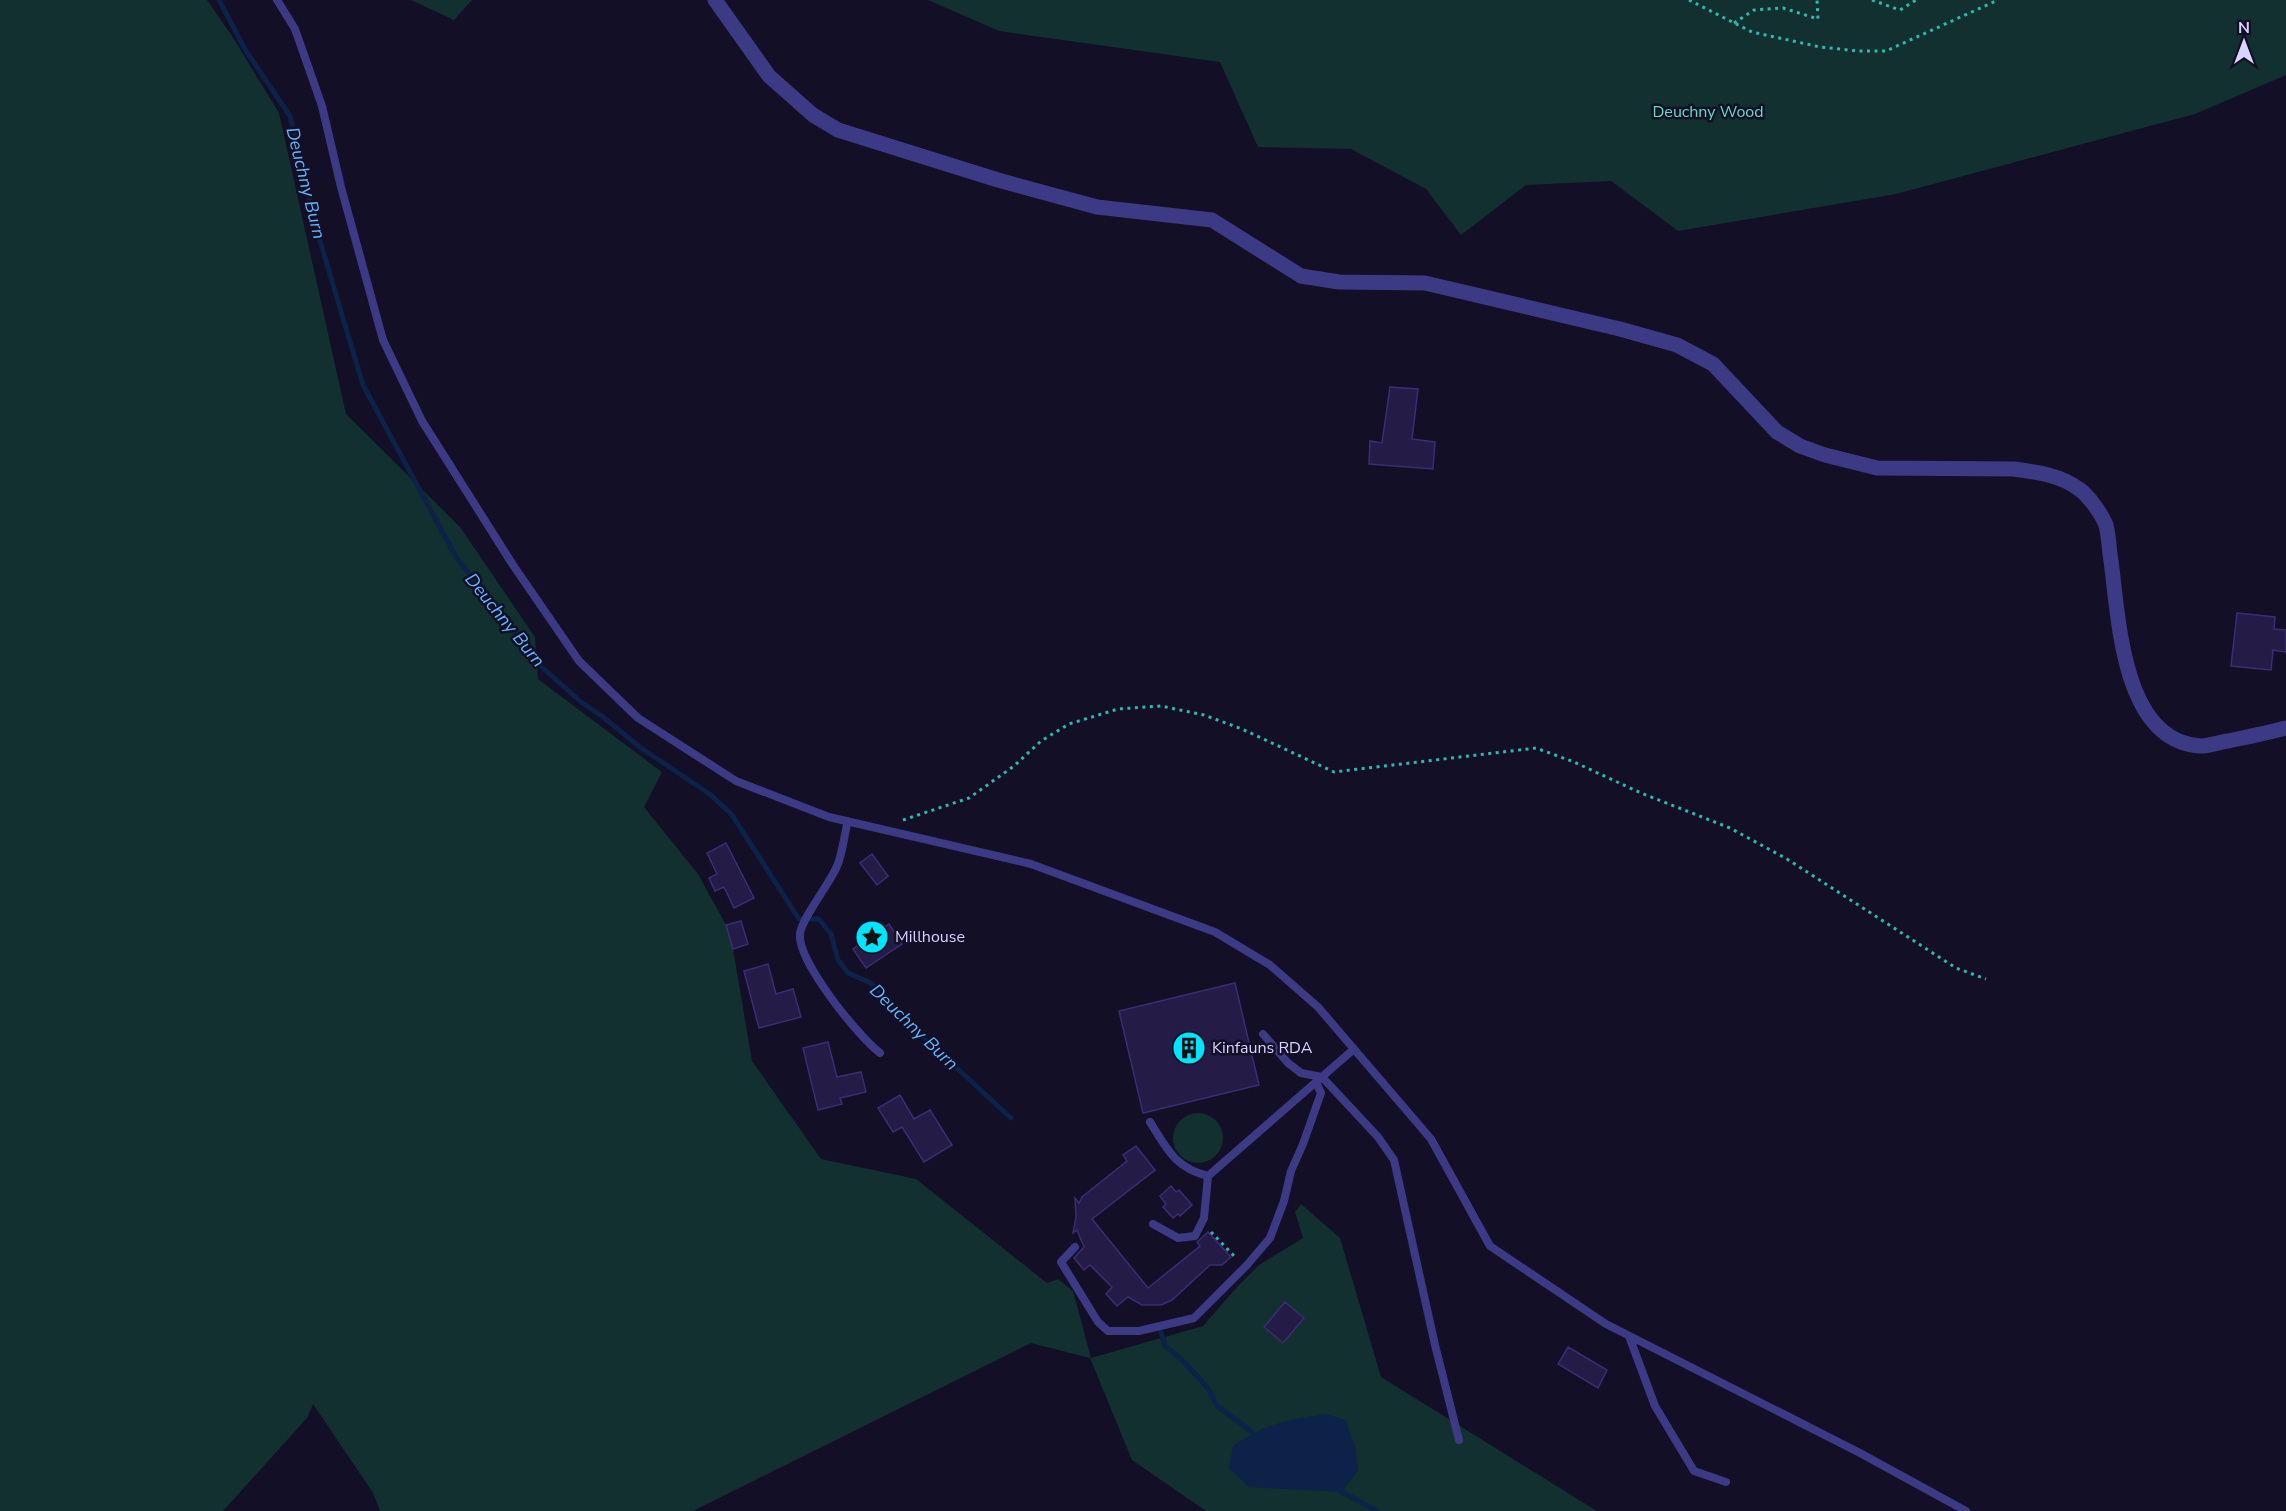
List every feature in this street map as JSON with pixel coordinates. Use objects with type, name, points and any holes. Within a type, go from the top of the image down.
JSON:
[{"type":"street","points":[[715,0],[769,76],[813,115],[838,130],[998,180],[1097,207],[1212,220],[1301,276],[1339,282],[1425,283],[1620,329],[1677,345],[1713,363],[1777,432],[1800,446],[1825,455],[1877,468],[2014,469],[2057,478],[2079,489],[2092,503],[2106,525],[2122,640],[2139,703],[2150,718],[2164,733],[2181,741],[2203,746],[2286,728]]},
{"type":"lane","points":[[277,0],[295,29],[322,106],[341,187],[383,340],[422,421],[513,565],[579,661],[638,718],[736,781],[829,817],[1031,864],[1215,932],[1269,965],[1317,1007],[1354,1049],[1431,1139],[1490,1246],[1606,1324],[1860,1453],[1966,1511]]},
{"type":"lane","points":[[848,821],[837,865],[800,932],[801,948],[834,1002],[870,1045],[880,1053]]},
{"type":"lane","points":[[1263,1034],[1288,1064],[1301,1073],[1319,1080],[1378,1137],[1394,1160],[1435,1345],[1459,1440]]},
{"type":"lane","points":[[1153,1224],[1178,1238],[1195,1236],[1204,1218],[1208,1176],[1354,1049]]},
{"type":"lane","points":[[1075,1247],[1061,1262],[1098,1322],[1108,1331],[1139,1331],[1194,1318],[1247,1265],[1270,1238],[1284,1201],[1291,1172],[1321,1093],[1319,1080]]},
{"type":"lane","points":[[1150,1122],[1177,1161],[1190,1172],[1208,1176]]},
{"type":"lane","points":[[1629,1336],[1655,1406],[1694,1471],[1726,1482]]},
{"type":"path","points":[[1689,0],[1752,32],[1820,48],[1886,51],[1998,0]]},
{"type":"path","points":[[1734,23],[1754,9],[1783,8],[1818,19],[1816,0]]},
{"type":"path","points":[[1872,0],[1900,9],[1916,0]]},
{"type":"path","points":[[882,829],[969,798],[1014,766],[1041,741],[1069,724],[1118,709],[1161,706],[1204,715],[1242,729],[1334,772],[1536,748],[1730,828],[1787,860],[1956,968],[1986,979]]},
{"type":"path","points":[[1221,1241],[1234,1256]]},
{"type":"green space","points":[[0,0],[207,0],[279,113],[346,414],[460,527],[535,637],[538,679],[662,772],[644,807],[698,874],[726,925],[733,949],[752,1061],[821,1159],[916,1179],[1047,1283],[1058,1279],[1073,1291],[1091,1358],[1203,1326],[1259,1265],[1303,1238],[1295,1212],[1301,1204],[1340,1238],[1381,1377],[1597,1511],[1206,1511],[1132,1460],[1090,1358],[1031,1343],[693,1511],[380,1511],[373,1493],[313,1404],[307,1418],[223,1511],[0,1511]]},
{"type":"green space","points":[[411,0],[472,0],[454,20]]},
{"type":"green space","name":"Deuchny Wood","points":[[928,0],[2286,0],[2286,75],[2195,114],[1896,194],[1678,231],[1611,181],[1526,185],[1461,235],[1426,189],[1351,149],[1258,147],[1220,62],[999,31]]},
{"type":"green space","points":[[1193,1113],[1203,1113],[1216,1120],[1223,1133],[1223,1143],[1216,1156],[1203,1163],[1193,1163],[1184,1159],[1177,1152],[1173,1143],[1173,1133],[1177,1124],[1184,1117]]},
{"type":"water","points":[[1326,1414],[1345,1420],[1355,1446],[1358,1470],[1342,1492],[1249,1487],[1229,1468],[1233,1446],[1256,1432],[1301,1418]]},
{"type":"building","points":[[1390,387],[1418,389],[1412,439],[1435,442],[1433,469],[1369,464],[1370,441],[1382,443]]},
{"type":"building","points":[[2237,613],[2275,617],[2274,629],[2286,630],[2286,652],[2273,650],[2271,670],[2231,666]]},
{"type":"building","points":[[726,843],[754,898],[734,908],[724,887],[715,891],[709,878],[717,874],[707,853]]},
{"type":"building","points":[[872,854],[888,876],[877,885],[860,863]]},
{"type":"building","points":[[741,921],[748,944],[733,949],[726,925]]},
{"type":"building","points":[[889,924],[902,944],[866,968],[853,949]]},
{"type":"building","points":[[768,964],[776,994],[793,989],[801,1017],[759,1028],[744,971]]},
{"type":"building","name":"Kinfauns RDA","points":[[1235,983],[1259,1085],[1143,1113],[1119,1011]]},
{"type":"building","points":[[828,1042],[837,1077],[861,1072],[866,1092],[840,1098],[842,1104],[818,1110],[803,1048]]},
{"type":"building","points":[[900,1095],[914,1119],[930,1110],[952,1145],[924,1162],[902,1127],[893,1132],[878,1108]]},
{"type":"building","points":[[1136,1146],[1155,1170],[1092,1219],[1148,1288],[1200,1246],[1197,1242],[1208,1232],[1231,1257],[1222,1265],[1210,1265],[1172,1300],[1161,1305],[1142,1305],[1128,1297],[1117,1306],[1106,1294],[1112,1287],[1090,1265],[1084,1270],[1074,1258],[1084,1247],[1077,1230],[1073,1233],[1076,1217],[1075,1198],[1079,1203],[1082,1197],[1127,1161],[1123,1155]]},
{"type":"building","points":[[1171,1186],[1176,1192],[1179,1190],[1192,1205],[1180,1216],[1178,1214],[1173,1218],[1163,1207],[1166,1204],[1160,1196]]},
{"type":"building","points":[[1285,1302],[1304,1318],[1283,1343],[1264,1327]]},
{"type":"building","points":[[1568,1347],[1607,1370],[1598,1388],[1558,1364]]},
{"type":"waterway","name":"Deuchny Burn","points":[[219,0],[246,51],[290,116],[317,231],[363,385],[456,557],[535,661],[581,702],[641,748],[711,795],[732,815],[799,919],[819,919],[831,934],[838,960],[848,973],[871,983],[895,1011],[1011,1118]]},
{"type":"waterway","points":[[1161,1332],[1165,1346],[1181,1359],[1208,1388],[1217,1406],[1252,1432]]},
{"type":"waterway","name":"Deuchny Burn","points":[[1336,1489],[1377,1511]]},
{"type":"place","name":"Millhouse","points":[[872,937]]},
{"type":"place","name":"Kinfauns RDA","points":[[1189,1048]]}]
